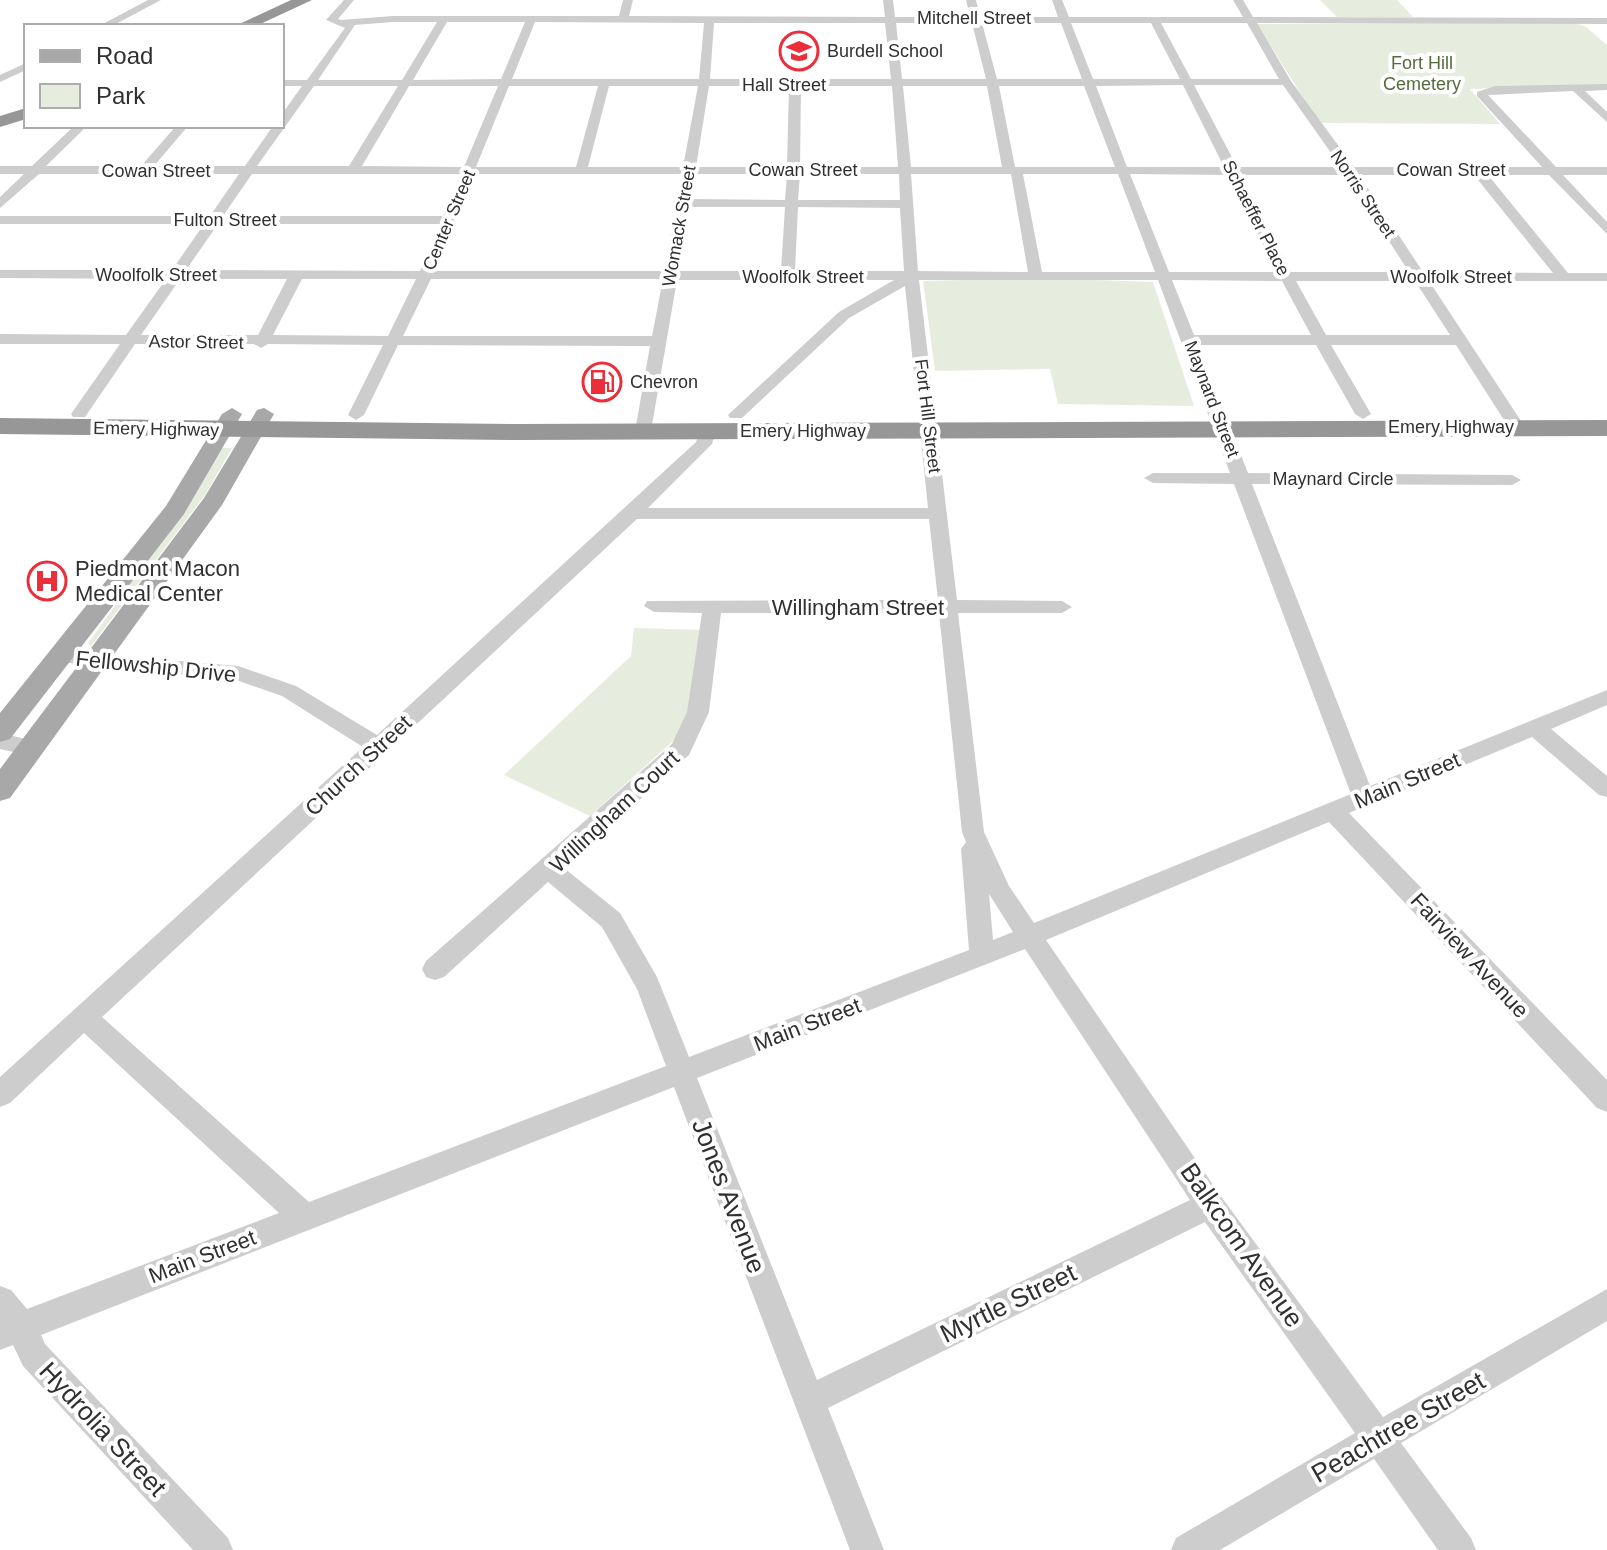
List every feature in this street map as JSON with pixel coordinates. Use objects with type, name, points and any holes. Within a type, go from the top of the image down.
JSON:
[{"type":"highway","points":[[248,24],[304,0]]},
{"type":"highway","points":[[0,122],[24,114]]},
{"type":"highway","name":"Emery Highway","points":[[0,414],[79,414],[228,422]]},
{"type":"highway","name":"Emery Highway","points":[[1221,421],[1363,414],[1607,428]]},
{"type":"highway","name":"Emery Highway","points":[[260,422],[356,415],[644,424],[708,431],[930,423],[1512,421],[1607,414]]},
{"type":"highway","name":"Emery Highway","points":[[0,426],[228,422],[644,424],[736,415],[930,423]]},
{"type":"main road","points":[[0,732],[176,509],[228,422]]},
{"type":"main road","points":[[0,790],[214,500],[260,422]]},
{"type":"street","points":[[108,24],[156,0]]},
{"type":"street","points":[[284,118],[351,27],[331,20],[349,0]]},
{"type":"street","points":[[623,20],[628,0]]},
{"type":"street","name":"Fort Hill Street","points":[[888,0],[898,85],[911,276],[930,423],[973,832],[982,956]]},
{"type":"street","points":[[971,0],[1036,275]]},
{"type":"street","name":"Maynard Street","points":[[1057,0],[1364,798]]},
{"type":"street","name":"Norris Street","points":[[1238,0],[1286,82],[1350,171],[1512,421]]},
{"type":"street","points":[[1325,9],[1333,19]]},
{"type":"street","points":[[1411,9],[1419,19]]},
{"type":"street","points":[[1552,10],[1564,20]]},
{"type":"street","name":"Mitchell Street","points":[[342,23],[541,16],[709,20],[726,14],[890,18],[1156,16],[1607,21]]},
{"type":"street","name":"Center Street","points":[[356,415],[425,276],[505,84],[541,16]]},
{"type":"street","name":"Schaeffer Place","points":[[1156,16],[1186,84],[1212,124],[1230,170],[1285,277],[1363,414]]},
{"type":"street","points":[[354,169],[444,19]]},
{"type":"street","name":"Womack Street","points":[[644,424],[704,85],[709,20]]},
{"type":"street","points":[[1582,20],[1595,30]]},
{"type":"street","points":[[0,80],[24,67]]},
{"type":"street","points":[[0,80],[24,82]]},
{"type":"street","name":"Hall Street","points":[[284,83],[1091,85],[1286,82]]},
{"type":"street","points":[[581,170],[604,84]]},
{"type":"street","points":[[788,278],[791,204],[796,170],[795,85]]},
{"type":"street","points":[[1604,223],[1482,96],[1486,90],[1607,87]]},
{"type":"street","points":[[1576,88],[1607,118]]},
{"type":"street","points":[[0,204],[79,128]]},
{"type":"street","points":[[143,172],[180,128]]},
{"type":"street","points":[[79,414],[277,128]]},
{"type":"street","name":"Cowan Street","points":[[0,170],[1607,171]]},
{"type":"street","points":[[1478,171],[1564,277]]},
{"type":"street","points":[[683,203],[907,204]]},
{"type":"street","name":"Fulton Street","points":[[0,220],[449,220]]},
{"type":"street","name":"Woolfolk Street","points":[[0,274],[669,278],[1036,275],[1607,277]]},
{"type":"street","points":[[261,343],[296,276]]},
{"type":"street","points":[[736,415],[829,327],[911,276]]},
{"type":"street","points":[[882,296],[914,294]]},
{"type":"street","name":"Astor Street","points":[[0,339],[261,343],[658,341]]},
{"type":"street","points":[[1189,340],[1458,340]]},
{"type":"street","name":"Church Street","points":[[0,1094],[632,513],[704,444],[708,431]]},
{"type":"street","name":"Maynard Circle","points":[[1153,478],[1512,480]]},
{"type":"street","points":[[632,513],[939,514]]},
{"type":"street","name":"Willingham Street","points":[[654,606],[1062,607]]},
{"type":"street","name":"Willingham Court","points":[[435,969],[550,870],[681,749],[698,712],[712,607]]},
{"type":"street","name":"Fellowship Drive","points":[[59,655],[238,673],[289,691],[378,746]]},
{"type":"street","name":"Main Street","points":[[7,1321],[304,1217],[982,956],[1607,697]]},
{"type":"street","points":[[1534,726],[1607,789]]},
{"type":"street","points":[[0,741],[31,748]]},
{"type":"street","points":[[0,752],[31,748]]},
{"type":"street","name":"Fairview Avenue","points":[[1333,811],[1607,1099]]},
{"type":"street","name":"Fort Hill Street","points":[[973,832],[987,871],[1030,936]]},
{"type":"street","name":"Jones Avenue","points":[[550,870],[598,906],[627,943],[648,985],[807,1402],[867,1550]]},
{"type":"street","name":"Balkcom Avenue","points":[[1030,936],[1210,1205],[1459,1550]]},
{"type":"street","points":[[84,1017],[304,1217]]},
{"type":"street","name":"Myrtle Street","points":[[807,1402],[1210,1205]]},
{"type":"street","name":"Peachtree Street","points":[[1188,1550],[1607,1304]]},
{"type":"street","name":"Hydrolia Street","points":[[7,1321],[34,1355],[216,1550]]},
{"type":"green space","points":[[1320,0],[1397,0],[1413,17],[1337,17]]},
{"type":"green space","name":"Fort Hill Cemetery","points":[[1573,22],[1586,27],[1607,45],[1607,85],[1470,89],[1500,124],[1319,123],[1257,24]]},
{"type":"green space","points":[[1036,278],[1153,282],[1194,406],[1058,404],[1050,369],[935,371],[923,281]]},
{"type":"green space","points":[[222,448],[232,448],[205,495],[91,646],[88,643],[118,602],[120,593],[191,499]]},
{"type":"green space","points":[[634,628],[707,630],[682,733],[590,816],[504,775],[631,656]]},
{"type":"place","name":"Burdell School","points":[[799,51]]},
{"type":"place","name":"Chevron","points":[[602,382]]},
{"type":"place","name":"Piedmont Macon Medical Center","points":[[47,581]]}]
